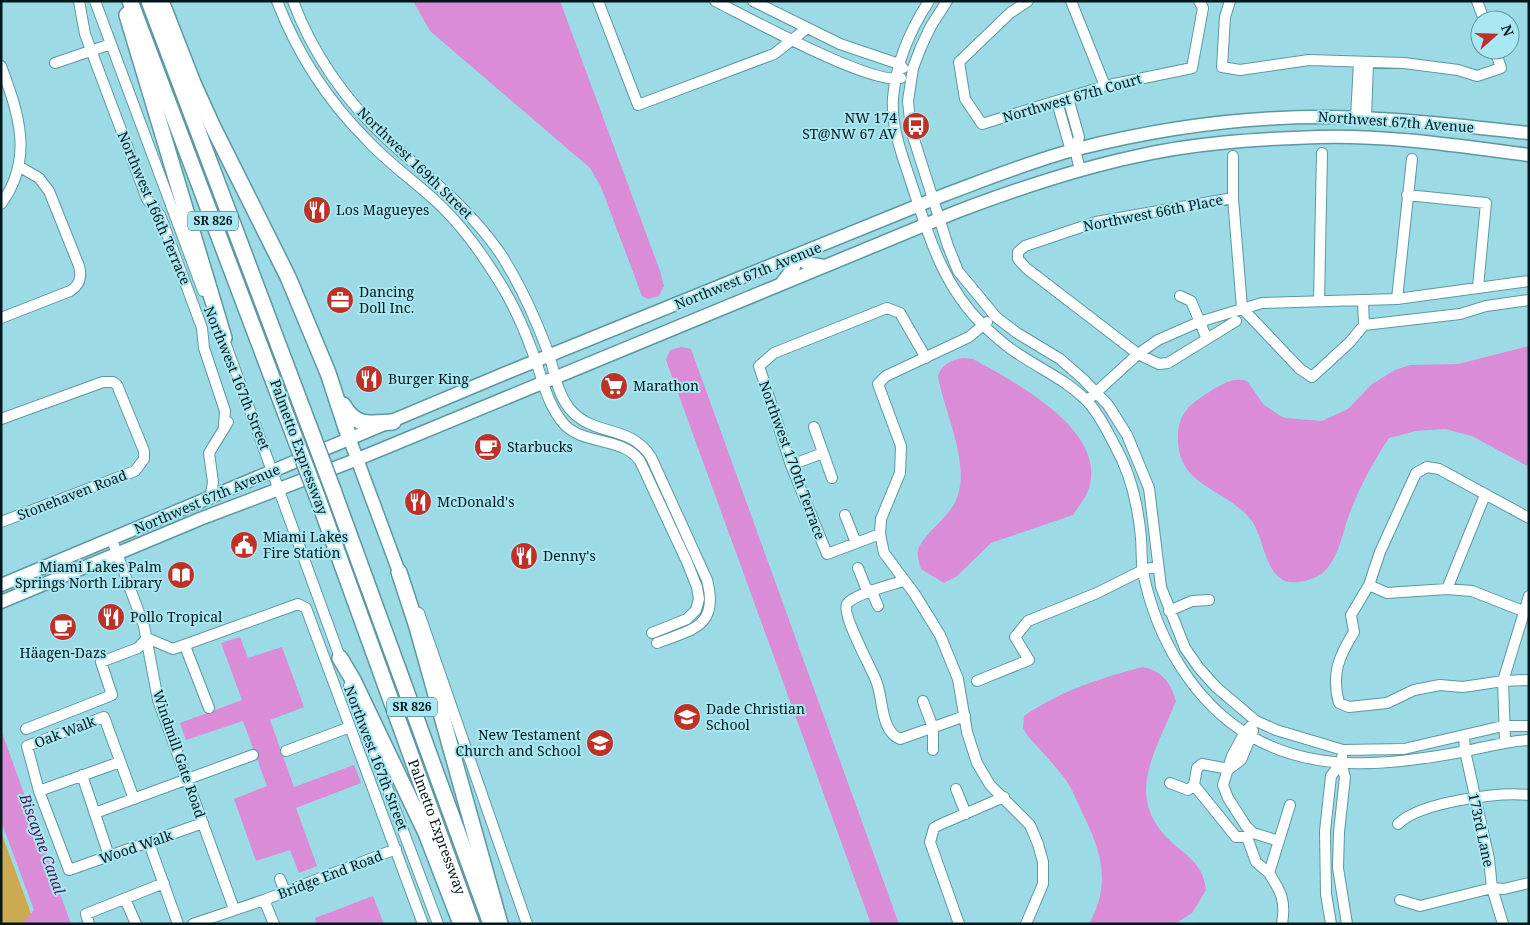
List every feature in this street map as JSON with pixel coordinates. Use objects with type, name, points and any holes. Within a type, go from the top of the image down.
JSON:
[{"type":"highway","points":[[124,1],[128,24],[224,338]]},
{"type":"highway","name":"Palmetto Expressway","points":[[130,1],[317,496],[472,924]]},
{"type":"highway","name":"Palmetto Expressway","points":[[149,1],[333,490],[491,924]]},
{"type":"highway","points":[[161,1],[192,83],[250,204],[288,277],[336,395],[350,440]]},
{"type":"highway","points":[[336,395],[353,419],[364,423],[393,422]]},
{"type":"highway","points":[[399,572],[417,626],[500,924]]},
{"type":"highway","points":[[340,658],[353,680],[426,833],[461,924]]},
{"type":"main road","name":"Northwest 67th Avenue","points":[[1,586],[536,361],[932,200],[1002,173],[1075,149],[1132,136],[1238,121],[1320,116],[1430,122],[1529,133]]},
{"type":"main road","points":[[1360,139],[1361,118]]},
{"type":"main road","name":"Northwest 67th Avenue","points":[[1,602],[30,592],[224,509],[280,490],[358,459],[938,220],[1008,192],[1080,170],[1135,156],[1238,141],[1320,137],[1427,142],[1529,155]]},
{"type":"main road","points":[[781,284],[794,267],[796,256],[806,262],[824,266]]},
{"type":"main road","points":[[350,440],[399,572]]},
{"type":"main road","points":[[1,586],[8,589],[30,592]]},
{"type":"street","name":"Northwest 166th Terrace","points":[[79,1],[84,30],[91,50],[147,199],[161,219],[202,328],[204,348],[222,396],[226,414],[224,426],[208,455],[218,496],[224,509]]},
{"type":"street","name":"Northwest 167th Street","points":[[95,1],[207,302],[224,338],[273,470],[347,682],[438,924]]},
{"type":"street","points":[[598,1],[638,105],[774,54],[806,29]]},
{"type":"street","points":[[715,1],[834,60],[895,80],[911,76]]},
{"type":"street","points":[[753,1],[806,29],[856,50],[899,64],[911,76]]},
{"type":"street","points":[[929,1],[918,18],[899,64],[895,80],[893,120],[925,226],[943,270],[964,304],[983,325],[1013,351],[1049,371],[1087,401],[1115,444],[1129,476],[1136,499],[1143,570],[1154,614],[1170,652],[1206,698],[1248,734],[1302,756],[1341,763],[1398,763],[1465,751],[1505,741],[1529,740]]},
{"type":"street","points":[[947,1],[931,26],[911,76],[908,118],[938,220],[955,264],[971,288],[996,317],[1017,333],[1060,360],[1096,392],[1108,405],[1127,436],[1149,488],[1161,587],[1185,648],[1199,668],[1216,687],[1256,721],[1276,730],[1343,750],[1384,751],[1404,749],[1503,726],[1529,726]]},
{"type":"street","name":"Northwest 67th Court","points":[[1028,1],[1010,13],[959,62],[965,99],[982,124],[1105,86],[1192,68],[1203,8],[1199,1]]},
{"type":"street","points":[[1071,1],[1105,86]]},
{"type":"street","points":[[1230,1],[1225,18],[1222,66],[1240,70],[1309,60],[1404,63],[1458,70],[1477,76],[1501,68],[1498,60]]},
{"type":"street","points":[[279,6],[294,5]]},
{"type":"street","name":"Northwest 169th Street","points":[[294,5],[319,55],[352,101],[388,140],[448,192],[484,232],[500,254],[527,300],[549,356],[547,398],[566,426],[588,437],[630,450],[636,455],[687,562],[697,587],[699,599],[696,610],[687,619],[652,633]]},
{"type":"street","name":"Northwest 169th Street","points":[[279,6],[304,59],[342,112],[367,141],[441,206],[485,258],[514,308],[536,361],[562,398],[579,418],[592,425],[632,438],[645,448],[707,580],[711,596],[711,608],[706,619],[686,632],[657,643]]},
{"type":"street","points":[[55,63],[91,50],[95,43],[110,40]]},
{"type":"street","points":[[1361,118],[1364,62]]},
{"type":"street","points":[[1,66],[4,83],[18,119],[21,150],[20,167],[1,204]]},
{"type":"street","points":[[1068,98],[1079,136],[1075,149],[1080,170]]},
{"type":"street","points":[[342,112],[352,101]]},
{"type":"street","points":[[1057,102],[1069,144],[1075,149]]},
{"type":"street","points":[[1319,301],[1322,153]]},
{"type":"street","points":[[1233,156],[1233,198],[1242,308],[1300,370],[1312,377],[1350,342],[1364,325],[1363,302]]},
{"type":"street","points":[[1397,300],[1412,159]]},
{"type":"street","points":[[1,318],[76,288],[80,278],[78,266],[49,191],[39,178],[20,167]]},
{"type":"street","points":[[1407,195],[1486,203],[1478,287]]},
{"type":"street","name":"Northwest 66th Place","points":[[1138,354],[1026,268],[1018,259],[1018,252],[1037,240],[1096,222],[1233,198]]},
{"type":"street","points":[[943,270],[955,264]]},
{"type":"street","points":[[1087,401],[1138,354],[1158,340],[1200,322],[1242,308],[1262,303],[1397,300],[1529,281]]},
{"type":"street","points":[[1180,296],[1191,301],[1207,339]]},
{"type":"street","points":[[1364,325],[1376,325],[1426,316],[1453,315],[1486,306],[1529,300]]},
{"type":"street","name":"Northwest 17Oth Terrace","points":[[856,543],[827,554],[791,465],[759,366],[774,353],[887,308],[900,313],[926,358]]},
{"type":"street","points":[[996,317],[969,337],[886,376],[878,384],[901,446],[900,473],[886,504],[880,534],[884,553],[940,635],[958,679],[977,763],[990,785],[1030,825],[1043,862],[1043,884],[1026,924]]},
{"type":"street","points":[[1138,354],[1159,364],[1168,363],[1236,321]]},
{"type":"street","name":"Stonehaven Road","points":[[1,419],[104,382],[113,382],[117,385],[144,451],[144,460],[135,471],[1,522]]},
{"type":"street","points":[[814,427],[832,478]]},
{"type":"street","points":[[791,465],[823,453]]},
{"type":"street","points":[[1529,518],[1439,469],[1427,467],[1416,473],[1380,552],[1370,586],[1351,615],[1354,632],[1337,661],[1337,694],[1339,703],[1349,706],[1387,703],[1414,690],[1440,685],[1462,687],[1503,681],[1529,680]]},
{"type":"street","points":[[1447,589],[1485,495]]},
{"type":"street","points":[[845,515],[856,543],[880,534]]},
{"type":"street","name":"Windmill Gate Road","points":[[112,540],[144,626],[158,700],[234,909]]},
{"type":"street","points":[[977,681],[1029,660],[1015,637],[1028,621],[1097,593],[1143,570],[1158,566]]},
{"type":"street","points":[[858,568],[866,588],[872,592],[878,606]]},
{"type":"street","points":[[399,572],[423,621],[491,826],[527,924]]},
{"type":"street","points":[[904,581],[848,602],[846,608],[849,622],[877,682],[887,725],[894,736],[900,739],[965,716]]},
{"type":"street","points":[[1370,586],[1387,593],[1447,589],[1472,591],[1523,611]]},
{"type":"street","points":[[1505,741],[1503,681],[1529,596]]},
{"type":"street","points":[[1170,610],[1192,601],[1209,600]]},
{"type":"street","points":[[26,729],[112,695],[101,662],[138,648],[146,638],[174,649],[298,604],[306,608],[423,924]]},
{"type":"street","points":[[185,646],[209,708]]},
{"type":"street","points":[[923,700],[933,728],[933,750]]},
{"type":"street","name":"Oak Walk","points":[[39,790],[27,746],[104,717],[120,762]]},
{"type":"street","points":[[1256,721],[1232,756],[1224,780],[1224,787],[1228,798],[1248,833],[1256,862],[1269,872],[1278,888],[1284,907],[1282,924]]},
{"type":"street","points":[[286,751],[350,727]]},
{"type":"street","name":"173rd Lane","points":[[1464,736],[1474,798],[1489,859],[1492,888],[1503,924]]},
{"type":"street","points":[[1343,750],[1341,763],[1345,777],[1339,832],[1338,868],[1347,924]]},
{"type":"street","points":[[95,813],[253,755]]},
{"type":"street","points":[[39,790],[120,762],[134,799]]},
{"type":"street","points":[[1331,924],[1325,885],[1324,831],[1331,776],[1341,763]]},
{"type":"street","points":[[1170,783],[1186,790],[1194,785],[1197,768],[1202,764],[1229,769]]},
{"type":"street","points":[[82,775],[110,856]]},
{"type":"street","points":[[1194,785],[1236,837],[1253,833],[1279,841]]},
{"type":"street","points":[[956,789],[966,814]]},
{"type":"street","name":"Wood Walk","points":[[39,790],[69,870],[203,823]]},
{"type":"street","points":[[1398,824],[1406,816],[1422,810],[1474,798],[1529,795]]},
{"type":"street","points":[[959,924],[930,842],[934,828],[1004,797]]},
{"type":"street","points":[[1269,872],[1290,805]]},
{"type":"street","points":[[149,843],[178,924]]},
{"type":"street","name":"Bridge End Road","points":[[193,924],[264,900],[396,849]]},
{"type":"street","points":[[280,879],[285,892]]},
{"type":"street","points":[[1400,900],[1420,906],[1492,888],[1504,889],[1529,883]]},
{"type":"street","points":[[88,919],[125,899],[164,884]]},
{"type":"street","points":[[125,899],[136,924]]},
{"type":"street","name":"Bridge End Road","points":[[264,900],[274,924]]},
{"type":"shaded area","points":[[1,832],[35,924],[1,924]]},
{"type":"water","points":[[413,1],[560,1],[660,271],[664,286],[659,296],[648,299],[642,296],[601,187],[590,168],[430,31]]},
{"type":"water","points":[[1529,346],[1529,467],[1472,436],[1445,429],[1416,431],[1389,438],[1357,495],[1334,558],[1322,574],[1309,580],[1291,582],[1283,580],[1277,575],[1268,561],[1252,521],[1241,510],[1194,477],[1185,466],[1180,453],[1178,435],[1180,421],[1186,411],[1206,394],[1231,381],[1247,381],[1264,405],[1285,418],[1322,421],[1348,409],[1372,384],[1395,370],[1410,365],[1458,364]]},
{"type":"water","points":[[681,347],[691,349],[899,924],[871,924],[666,360],[670,350]]},
{"type":"water","points":[[963,358],[973,359],[1032,394],[1053,410],[1071,427],[1084,446],[1091,466],[1088,492],[1073,515],[991,543],[957,576],[944,583],[921,569],[918,553],[923,540],[946,516],[958,495],[961,481],[958,451],[938,376],[942,368],[948,363]]},
{"type":"water","points":[[240,637],[248,658],[282,647],[304,707],[270,720],[294,787],[354,765],[361,783],[296,808],[317,866],[299,873],[290,850],[256,861],[234,799],[267,786],[243,721],[186,740],[180,723],[242,700],[221,643]]},
{"type":"water","points":[[1143,667],[1155,671],[1165,679],[1176,701],[1159,740],[1147,777],[1146,795],[1150,812],[1160,829],[1200,870],[1206,890],[1192,913],[1175,924],[1089,924],[1096,909],[1102,880],[1101,867],[1094,839],[1066,780],[1023,728],[1024,716],[1037,707],[1081,686]]},
{"type":"water","name":"Biscayne Canal","points":[[1,730],[71,924],[22,924],[34,910],[1,821]]},
{"type":"water","points":[[373,896],[384,924],[317,924],[315,918]]},
{"type":"place","name":"NW 174 ST@NW 67 AV","points":[[916,126]]},
{"type":"place","name":"Los Magueyes","points":[[317,210]]},
{"type":"place","name":"Dancing Doll Inc.","points":[[340,300]]},
{"type":"place","name":"Burger King","points":[[369,379]]},
{"type":"place","name":"Marathon","points":[[614,386]]},
{"type":"place","name":"Starbucks","points":[[488,447]]},
{"type":"place","name":"McDonald's","points":[[418,502]]},
{"type":"place","name":"Miami Lakes Fire Station","points":[[244,545]]},
{"type":"place","name":"Denny's","points":[[524,556]]},
{"type":"place","name":"Miami Lakes Palm Springs North Library","points":[[181,575]]},
{"type":"place","name":"Pollo Tropical","points":[[111,617]]},
{"type":"place","name":"Häagen-Dazs","points":[[63,627]]},
{"type":"place","name":"Dade Christian School","points":[[687,717]]},
{"type":"place","name":"New Testament Church and School","points":[[600,743]]}]
